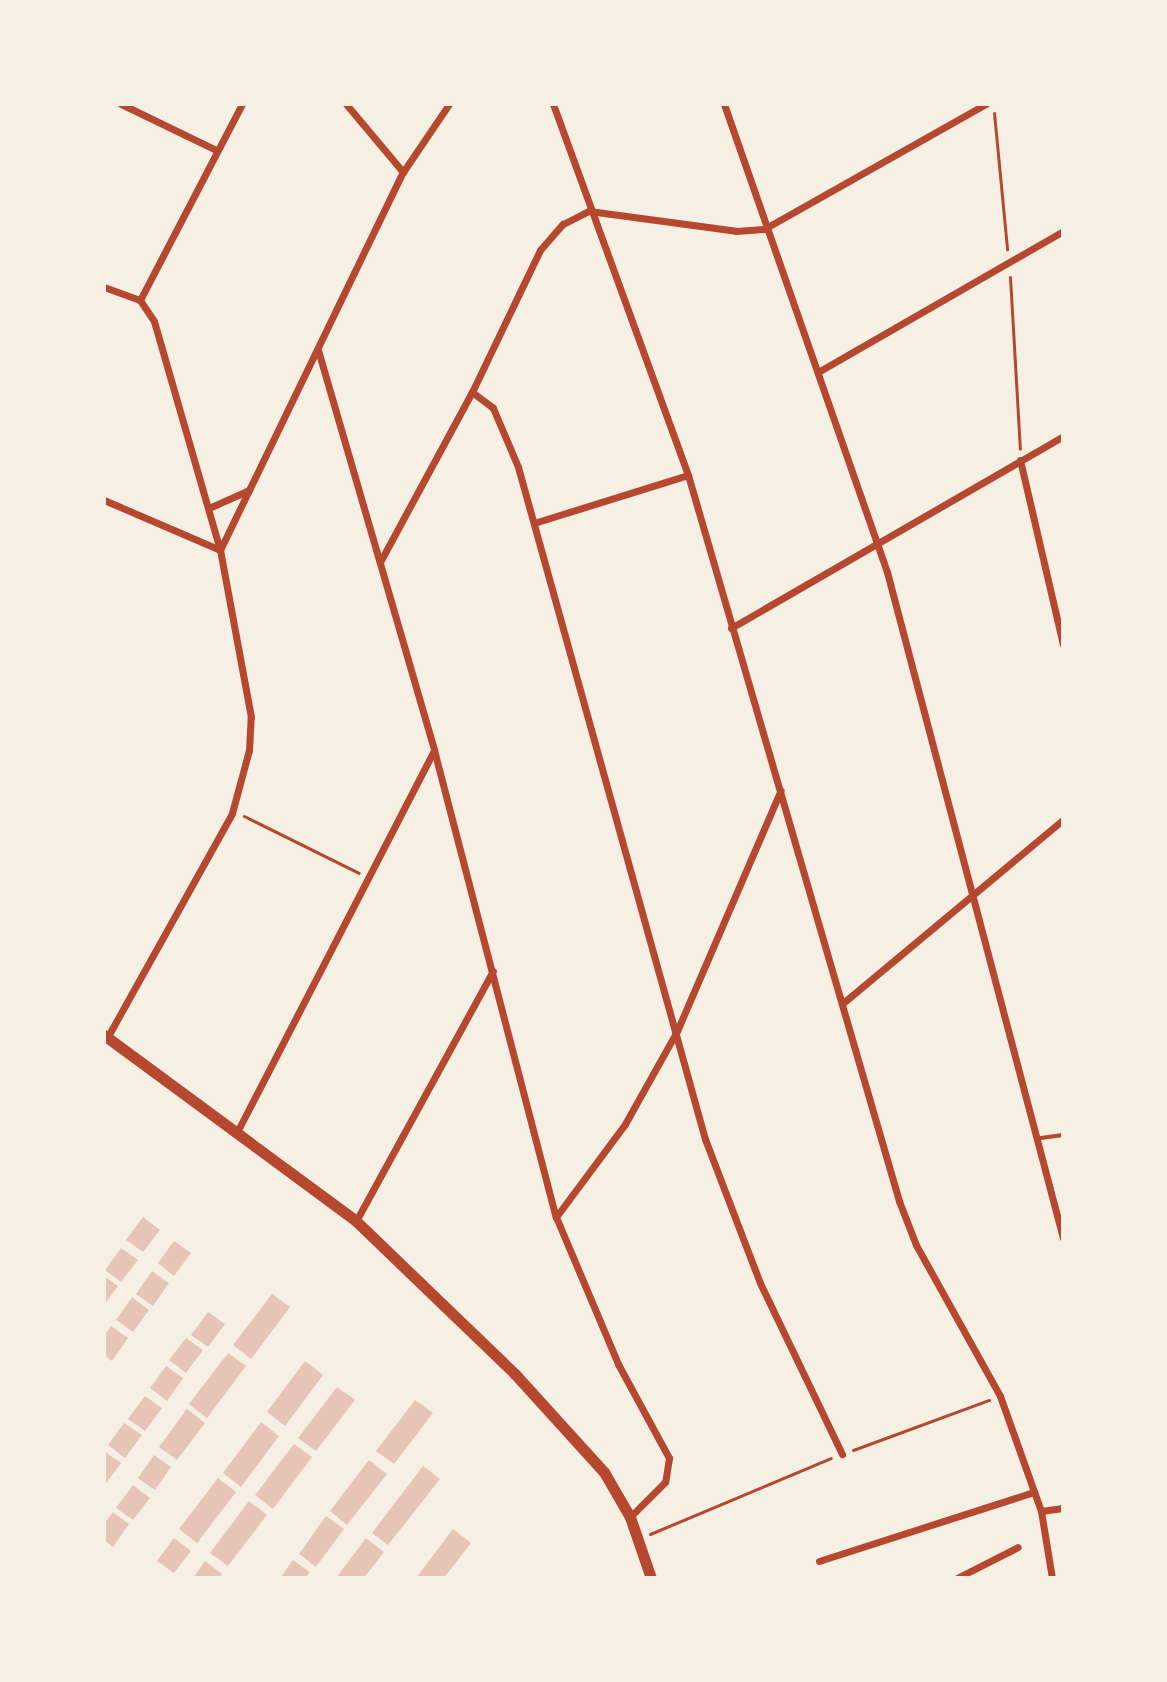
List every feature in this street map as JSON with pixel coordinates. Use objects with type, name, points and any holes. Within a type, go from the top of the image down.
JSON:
[{"type":"main road","points":[[106,1036],[356,1221],[559,1421],[604,1472],[630,1517],[651,1578]]},
{"type":"street","points":[[121,104],[216,150]]},
{"type":"street","points":[[140,300],[242,104]]},
{"type":"street","points":[[346,104],[403,172]]},
{"type":"street","points":[[220,550],[403,172],[449,104]]},
{"type":"street","points":[[553,104],[589,211],[688,475],[905,1216],[1000,1396],[1041,1511],[1052,1578]]},
{"type":"street","points":[[724,104],[764,229],[818,372],[875,543],[1041,1138],[1063,1238]]},
{"type":"street","points":[[380,562],[472,392],[540,250],[563,224],[589,211],[736,231],[764,229],[986,104]]},
{"type":"street","points":[[818,372],[1063,231]]},
{"type":"street","points":[[104,287],[140,300],[154,321],[220,550],[251,717],[245,777],[232,813],[106,1036]]},
{"type":"street","points":[[318,350],[434,750],[556,1217],[618,1364],[669,1458],[665,1482],[630,1517]]},
{"type":"street","points":[[472,392],[493,408],[506,433],[677,1031],[688,1083],[732,1217],[842,1454]]},
{"type":"street","points":[[731,628],[1063,436]]},
{"type":"street","points":[[1020,460],[1063,645]]},
{"type":"street","points":[[534,523],[688,475]]},
{"type":"street","points":[[209,508],[251,489]]},
{"type":"street","points":[[104,500],[220,550]]},
{"type":"street","points":[[236,1134],[434,750]]},
{"type":"street","points":[[556,1217],[625,1124],[677,1031],[781,790]]},
{"type":"street","points":[[843,1003],[1063,820]]},
{"type":"street","points":[[356,1221],[493,971]]},
{"type":"street","points":[[819,1561],[1034,1492]]},
{"type":"street","points":[[1041,1511],[1063,1508]]},
{"type":"street","points":[[957,1578],[1018,1547]]},
{"type":"lane","points":[[1041,1138],[1063,1135]]},
{"type":"path","points":[[993,104],[1009,262],[1020,460]]},
{"type":"path","points":[[248,817],[370,879]]},
{"type":"path","points":[[638,1539],[842,1454],[1000,1396]]},
{"type":"building","points":[[143,1217],[160,1230],[143,1252],[126,1240]]},
{"type":"building","points":[[174,1241],[191,1253],[174,1276],[158,1263]]},
{"type":"building","points":[[121,1248],[138,1260],[121,1282],[105,1270]]},
{"type":"building","points":[[152,1271],[169,1283],[153,1306],[136,1294]]},
{"type":"building","points":[[104,1276],[118,1286],[104,1305]]},
{"type":"building","points":[[272,1294],[290,1307],[251,1359],[233,1345]]},
{"type":"building","points":[[132,1297],[149,1310],[133,1332],[116,1320]]},
{"type":"building","points":[[208,1312],[225,1324],[208,1347],[191,1335]]},
{"type":"building","points":[[111,1326],[128,1338],[112,1361],[104,1355],[104,1336]]},
{"type":"building","points":[[186,1338],[203,1350],[186,1373],[169,1360]]},
{"type":"building","points":[[228,1353],[246,1366],[207,1418],[189,1404]]},
{"type":"building","points":[[305,1361],[323,1375],[285,1426],[267,1412]]},
{"type":"building","points":[[166,1366],[183,1378],[167,1401],[150,1388]]},
{"type":"building","points":[[337,1387],[355,1400],[316,1451],[298,1438]]},
{"type":"building","points":[[145,1396],[162,1408],[145,1431],[128,1419]]},
{"type":"building","points":[[415,1400],[433,1413],[394,1464],[376,1451]]},
{"type":"building","points":[[187,1409],[205,1423],[177,1460],[159,1447]]},
{"type":"building","points":[[261,1422],[279,1436],[241,1487],[223,1473]]},
{"type":"building","points":[[124,1423],[142,1435],[125,1458],[108,1445]]},
{"type":"building","points":[[294,1444],[312,1457],[273,1509],[255,1495]]},
{"type":"building","points":[[104,1451],[121,1463],[104,1486]]},
{"type":"building","points":[[154,1455],[171,1467],[155,1490],[138,1478]]},
{"type":"building","points":[[369,1460],[387,1474],[347,1525],[330,1511]]},
{"type":"building","points":[[423,1466],[440,1479],[388,1545],[372,1533]]},
{"type":"building","points":[[218,1478],[236,1492],[197,1543],[179,1529]]},
{"type":"building","points":[[133,1485],[150,1498],[133,1520],[116,1508]]},
{"type":"building","points":[[249,1501],[267,1515],[228,1566],[210,1553]]},
{"type":"building","points":[[113,1512],[129,1524],[113,1547],[104,1540],[104,1524]]},
{"type":"building","points":[[326,1516],[344,1529],[316,1567],[299,1554]]},
{"type":"building","points":[[453,1529],[471,1543],[444,1578],[416,1578]]},
{"type":"building","points":[[174,1538],[191,1551],[174,1573],[157,1561]]},
{"type":"building","points":[[366,1538],[384,1552],[364,1578],[336,1578]]},
{"type":"building","points":[[293,1560],[310,1572],[305,1578],[280,1578]]},
{"type":"building","points":[[205,1561],[222,1574],[219,1578],[193,1578]]}]
